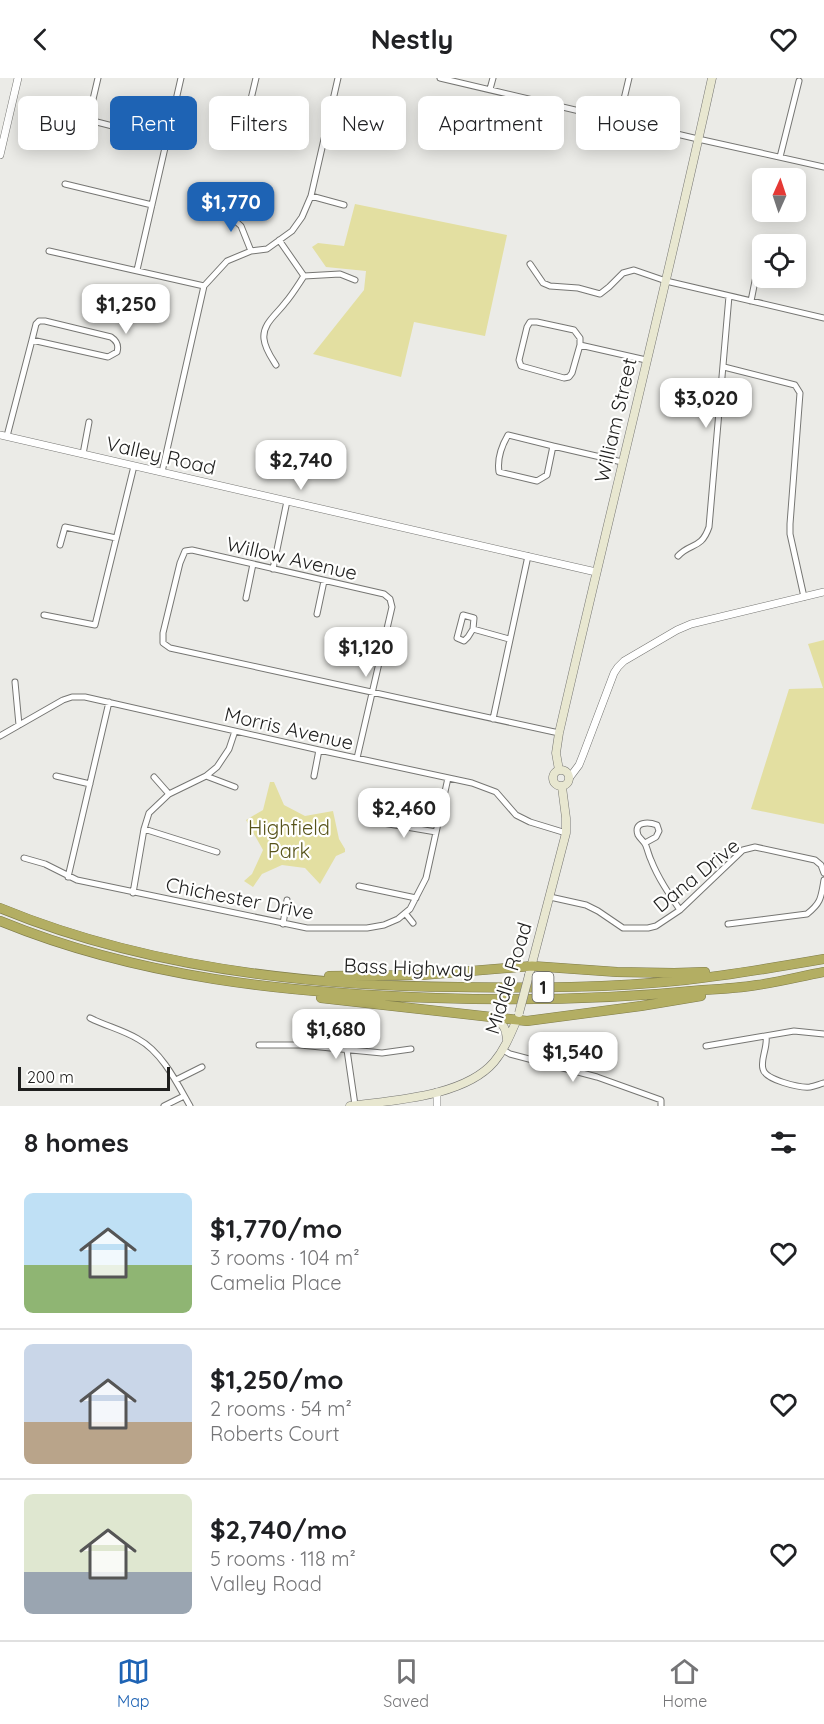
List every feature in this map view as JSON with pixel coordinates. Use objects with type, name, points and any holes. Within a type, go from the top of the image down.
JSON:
[{"type":"highway","name":"Bass Highway","points":[[0,908],[63,930],[129,949],[187,962],[260,975],[353,984],[516,988],[582,986],[684,980],[824,959]]},
{"type":"highway","name":"Bass Highway","points":[[3,923],[58,943],[114,959],[207,979],[305,992],[490,1000],[580,999],[660,995],[757,985],[824,972]]},
{"type":"highway","points":[[260,975],[343,977],[531,971],[548,968],[674,973],[761,970]]},
{"type":"highway","points":[[207,979],[288,995],[492,1017],[518,1017],[527,1021],[641,1006],[757,985]]},
{"type":"main road","name":"William Street","points":[[559,770],[556,753],[559,734],[712,78]]},
{"type":"main road","points":[[559,770],[567,772],[570,777],[569,783],[562,787],[555,784],[553,778],[559,770]]},
{"type":"main road","name":"Middle Road","points":[[350,1106],[405,1099],[458,1086],[493,1063],[505,1046],[518,1017],[566,833],[562,787]]},
{"type":"main road","points":[[535,951],[540,961],[548,968]]},
{"type":"main road","points":[[492,1017],[503,1023],[507,1032],[505,1046]]},
{"type":"street","points":[[0,155],[18,78]]},
{"type":"street","points":[[98,78],[90,117],[93,122],[110,126]]},
{"type":"street","points":[[177,96],[181,78]]},
{"type":"street","points":[[252,96],[256,78]]},
{"type":"street","points":[[162,472],[204,286],[227,261],[251,251],[267,249],[292,231],[302,217],[311,196],[338,78]]},
{"type":"street","points":[[440,78],[576,110]]},
{"type":"street","points":[[490,89],[493,78]]},
{"type":"street","points":[[625,96],[629,78]]},
{"type":"street","points":[[780,157],[799,81]]},
{"type":"street","points":[[680,135],[824,167]]},
{"type":"street","points":[[137,270],[165,150]]},
{"type":"street","points":[[65,184],[152,205]]},
{"type":"street","points":[[311,196],[344,205]]},
{"type":"street","points":[[220,207],[241,226],[251,251]]},
{"type":"street","points":[[279,240],[304,276]]},
{"type":"street","points":[[49,251],[204,286]]},
{"type":"street","points":[[530,264],[543,283],[550,286],[579,288],[600,294],[623,273],[634,270],[729,296],[824,318]]},
{"type":"street","points":[[304,276],[340,274],[355,280]]},
{"type":"street","points":[[276,365],[266,349],[264,332],[269,321],[304,276]]},
{"type":"street","points":[[751,301],[754,288]]},
{"type":"street","points":[[678,556],[683,550],[700,544],[709,527],[729,296]]},
{"type":"street","points":[[2,435],[36,324],[39,321],[111,337],[116,341],[118,348],[117,352],[108,357],[32,340]]},
{"type":"street","points":[[530,322],[573,330],[580,338],[580,345],[572,373],[564,378],[520,366],[519,360],[530,322]]},
{"type":"street","points":[[580,345],[646,360]]},
{"type":"street","points":[[724,367],[795,385],[800,393],[790,534],[804,597]]},
{"type":"street","points":[[83,454],[89,422]]},
{"type":"street","name":"Valley Road","points":[[2,435],[596,572]]},
{"type":"street","points":[[553,446],[547,475],[537,481],[499,472],[497,463],[502,444],[508,435],[622,462]]},
{"type":"street","points":[[44,615],[95,625],[134,465]]},
{"type":"street","points":[[273,569],[287,501]]},
{"type":"street","points":[[60,545],[65,527],[116,538]]},
{"type":"street","name":"Willow Avenue","points":[[192,550],[273,569],[384,594],[390,598],[392,608],[372,692],[170,648],[163,644],[163,633],[180,562],[185,551],[192,550]]},
{"type":"street","points":[[493,718],[528,556]]},
{"type":"street","points":[[246,598],[254,564]]},
{"type":"street","points":[[317,614],[324,581]]},
{"type":"street","points":[[570,777],[579,765],[614,673],[624,661],[677,630],[692,624],[824,592]]},
{"type":"street","points":[[463,615],[474,618],[473,629],[464,640],[457,638],[463,615]]},
{"type":"street","points":[[473,629],[509,639]]},
{"type":"street","points":[[15,682],[19,725]]},
{"type":"street","points":[[357,758],[372,692],[559,734]]},
{"type":"street","name":"Morris Avenue","points":[[0,736],[63,700],[85,697],[472,783],[496,792],[516,815],[530,822],[566,833]]},
{"type":"street","points":[[68,877],[109,702]]},
{"type":"street","points":[[134,893],[144,829],[149,813],[169,794],[206,776],[217,767],[229,749],[234,731]]},
{"type":"street","points":[[314,776],[319,750]]},
{"type":"street","points":[[206,776],[235,787]]},
{"type":"street","points":[[56,777],[90,784]]},
{"type":"street","points":[[154,777],[169,794]]},
{"type":"street","name":"Chichester Drive","points":[[24,858],[45,864],[77,880],[283,924],[307,928],[367,928],[384,925],[398,919],[410,909],[426,878],[448,778]]},
{"type":"street","points":[[377,822],[436,832]]},
{"type":"street","points":[[144,829],[217,852]]},
{"type":"street","points":[[645,843],[651,861],[680,910]]},
{"type":"street","name":"Dana Drive","points":[[550,897],[598,910],[623,928],[648,928],[656,926],[680,910],[743,850],[755,847],[815,860],[821,865],[824,873]]},
{"type":"street","points":[[728,924],[807,914],[816,907],[821,899],[824,880]]},
{"type":"street","points":[[359,886],[416,898]]},
{"type":"street","points":[[283,924],[287,900]]},
{"type":"street","points":[[405,913],[413,923]]},
{"type":"street","points":[[90,1018],[146,1044],[176,1080],[190,1106]]},
{"type":"street","points":[[706,1046],[794,1031],[824,1034]]},
{"type":"street","points":[[766,1036],[763,1070],[772,1079],[810,1087],[824,1083]]},
{"type":"street","points":[[259,1045],[300,1045],[382,1053],[411,1049]]},
{"type":"street","points":[[505,1046],[510,1054],[597,1077],[661,1100],[661,1106]]},
{"type":"street","points":[[347,1050],[355,1105]]},
{"type":"street","points":[[176,1080],[202,1066]]},
{"type":"street","points":[[437,1092],[437,1106]]},
{"type":"street","points":[[164,1106],[184,1095]]},
{"type":"green space","points":[[355,204],[507,235],[485,336],[414,322],[401,377],[313,354],[364,290],[366,271],[326,267],[312,247],[318,243],[344,246]]},
{"type":"green space","points":[[824,640],[824,824],[751,809],[789,689],[823,688],[808,644]]},
{"type":"green space","name":"Highfield Park","points":[[270,782],[274,782],[284,805],[305,816],[333,811],[339,839],[345,852],[336,856],[320,884],[305,868],[282,865],[262,874],[253,887],[244,881],[252,874],[263,850],[246,820],[263,810]]}]
